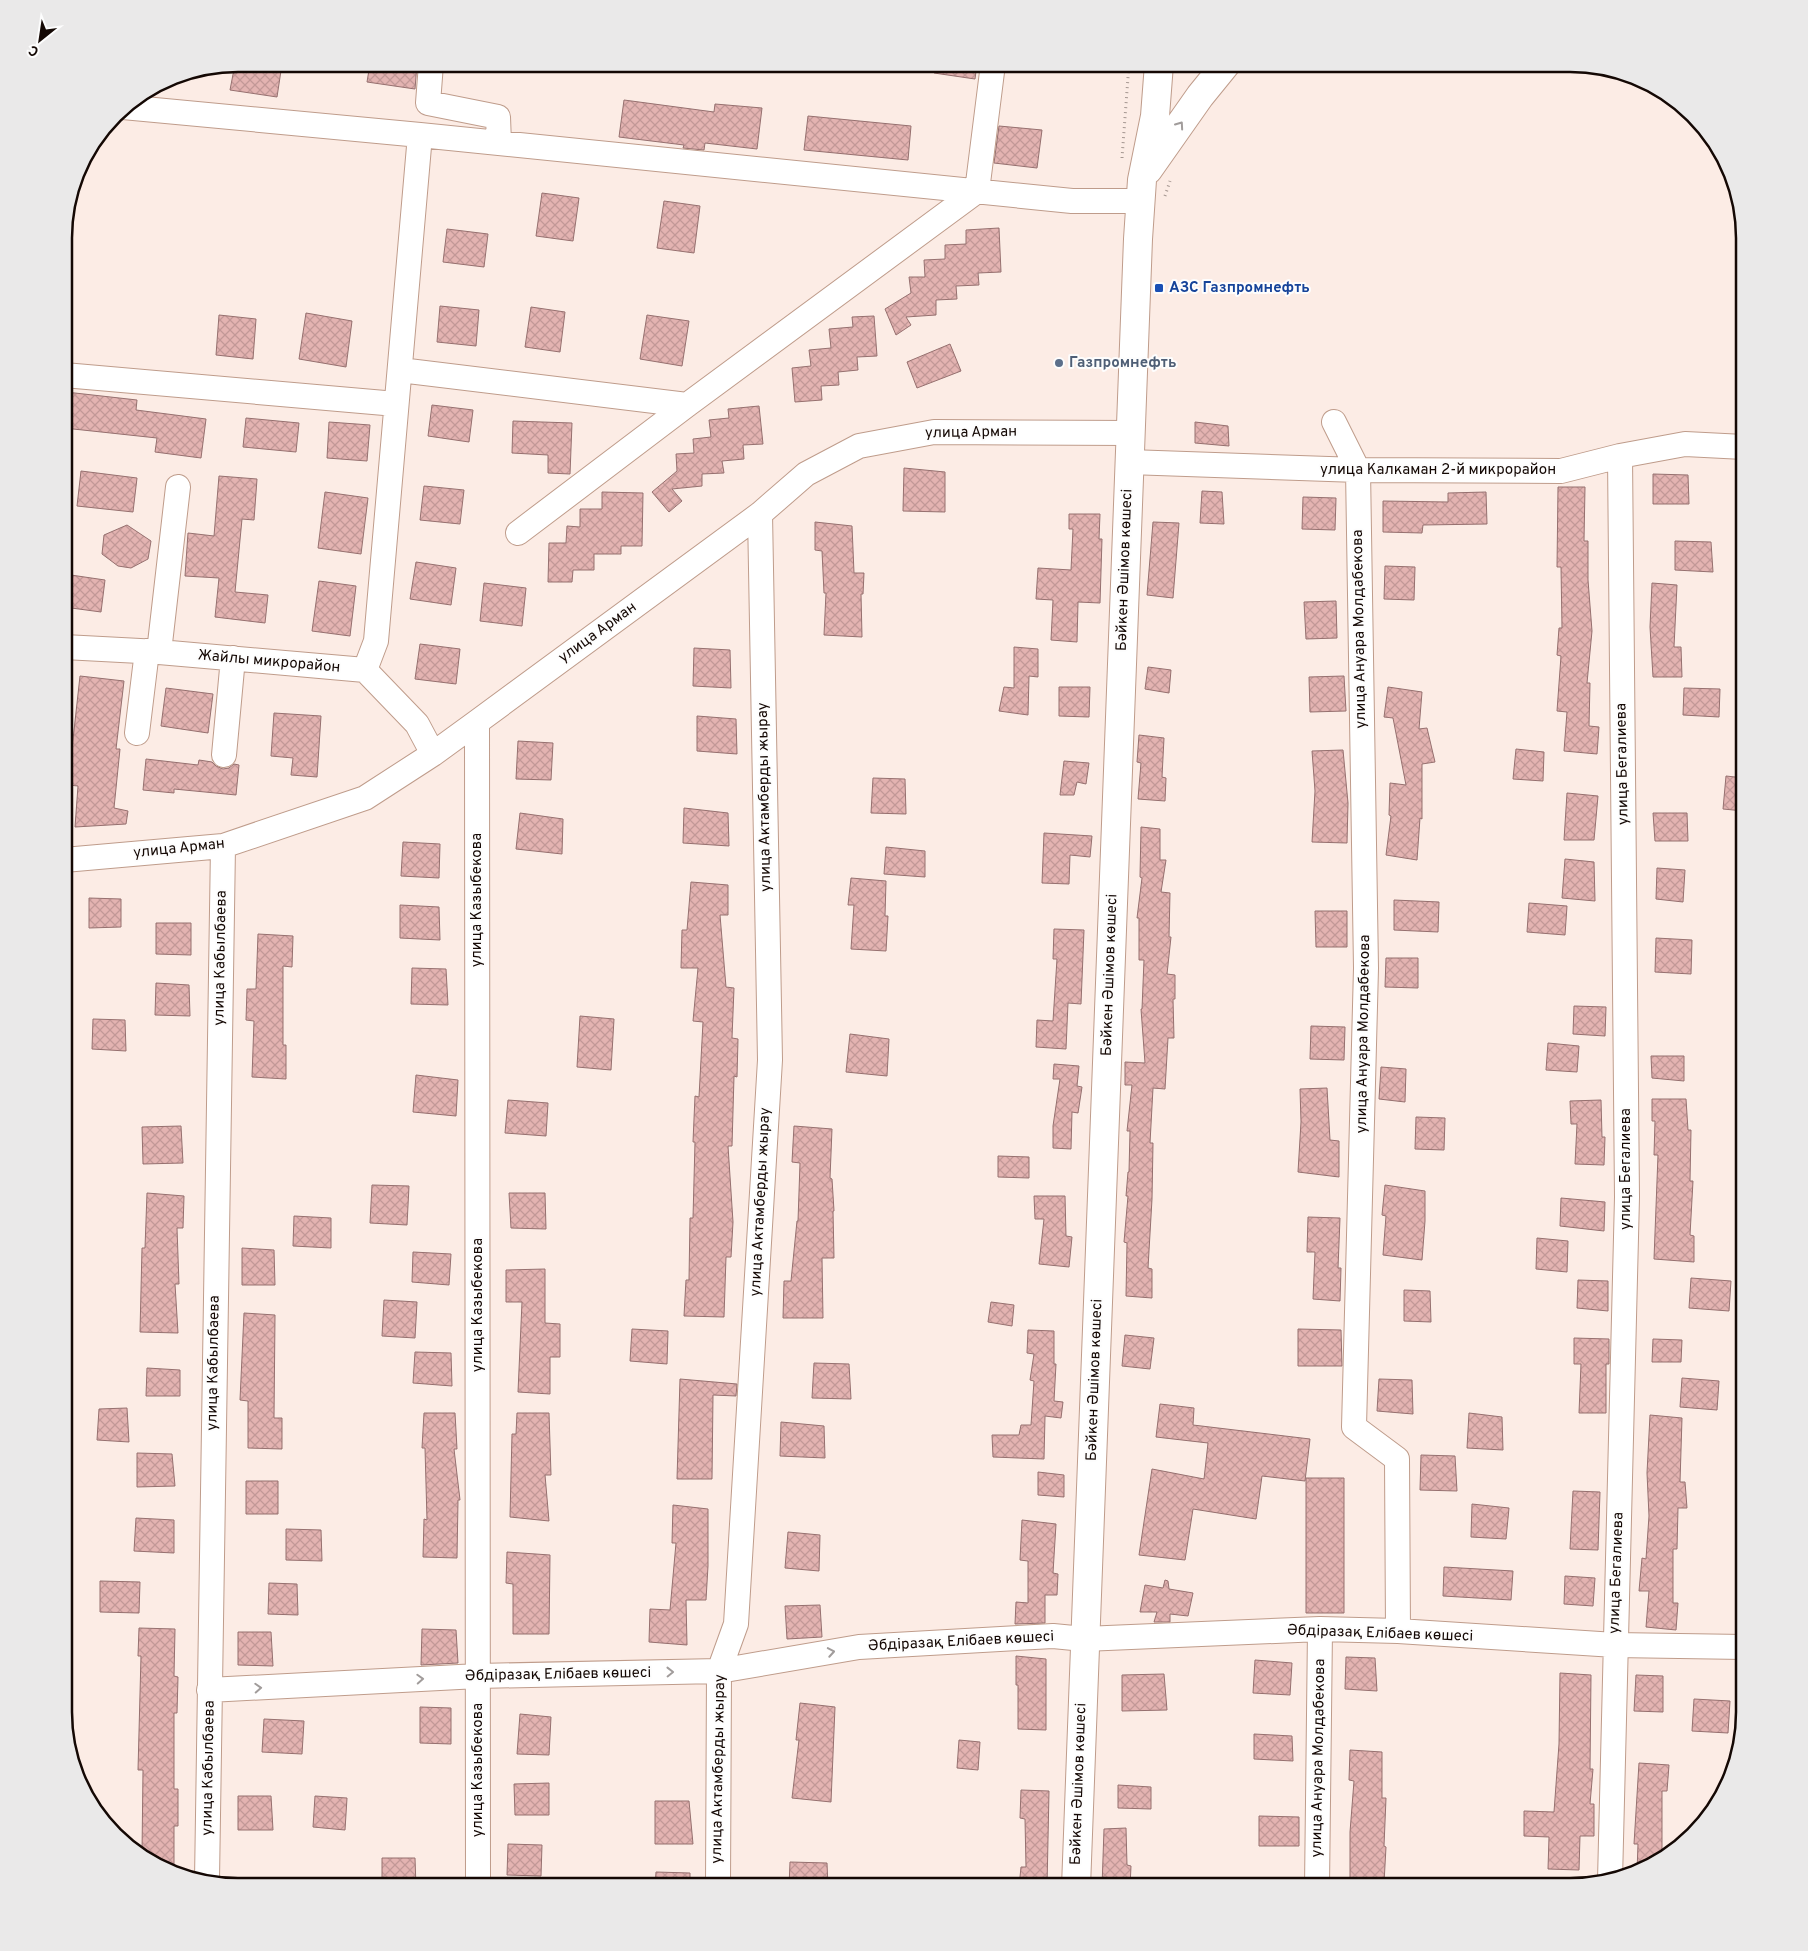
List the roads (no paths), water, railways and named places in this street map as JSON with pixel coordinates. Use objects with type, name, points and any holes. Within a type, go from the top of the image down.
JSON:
[{"type":"main road","name":"Бәйкен Әшімов көшесі","points":[[1076,1878],[1129,462],[1141,190],[1155,116],[1158,73]]},
{"type":"main road","points":[[1141,190],[1200,96],[1219,73]]},
{"type":"street","points":[[430,72],[428,103],[498,117],[499,143]]},
{"type":"street","points":[[518,534],[687,405],[977,191],[993,73]]},
{"type":"street","points":[[136,108],[1072,201],[1141,190]]},
{"type":"street","points":[[420,135],[376,641],[365,670],[418,724],[433,754]]},
{"type":"street","points":[[400,370],[687,405]]},
{"type":"street","points":[[73,376],[396,404]]},
{"type":"street","name":"улица Ануара Молдабекова","points":[[1334,422],[1358,470],[1366,968],[1354,1427],[1397,1459],[1398,1631]]},
{"type":"street","name":"улица Арман","points":[[73,859],[223,846],[365,798],[433,754],[477,722],[760,514],[806,474],[859,446],[934,432],[1131,433]]},
{"type":"street","name":"улица Калкаман 2-й микрорайон","points":[[1129,462],[1358,470],[1561,471],[1620,456],[1685,444],[1736,447]]},
{"type":"street","name":"улица Бегалиева","points":[[1610,1873],[1627,1197],[1620,456]]},
{"type":"street","points":[[137,733],[153,652],[178,487]]},
{"type":"street","name":"улица Актамберды жырау","points":[[718,1878],[719,1672],[736,1624],[770,1060],[760,514]]},
{"type":"street","name":"Жайлы микрорайон","points":[[73,647],[365,670]]},
{"type":"street","points":[[224,755],[233,658]]},
{"type":"street","name":"улица Казыбекова","points":[[477,722],[478,1878]]},
{"type":"street","name":"улица Кабылбаева","points":[[207,1875],[223,846]]},
{"type":"street","name":"улица Ануара Молдабекова","points":[[1317,1878],[1320,1629]]},
{"type":"street","name":"Әбдіразақ Елібаев көшесі","points":[[209,1690],[478,1676],[719,1672],[859,1647],[1052,1636],[1084,1639],[1320,1629],[1398,1631],[1615,1645],[1736,1647]]},
{"type":"place","name":"АЗС Газпромнефть","points":[[1159,288]]},
{"type":"place","name":"Газпромнефть","points":[[1059,363]]}]
